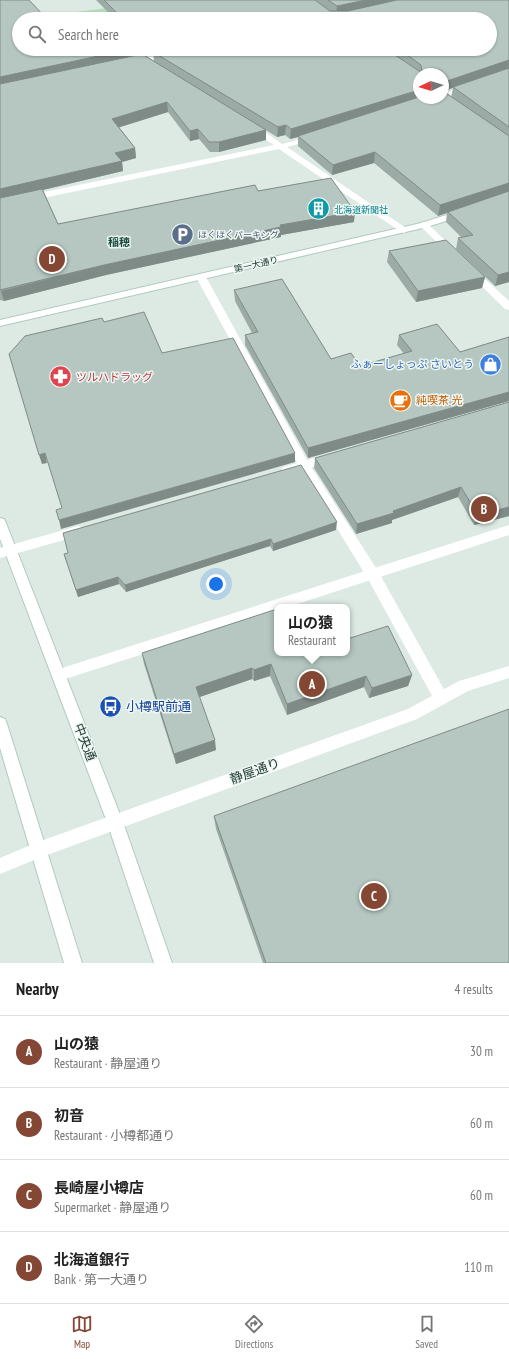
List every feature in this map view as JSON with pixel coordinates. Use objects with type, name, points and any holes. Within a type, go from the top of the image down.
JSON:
[{"type":"street","points":[[129,63],[162,56]]},
{"type":"street","points":[[144,60],[157,68]]},
{"type":"street","points":[[449,96],[472,85]]},
{"type":"street","points":[[244,122],[283,146],[404,230]]},
{"type":"street","points":[[0,204],[283,146],[320,135]]},
{"type":"street","name":"第一大通り","points":[[0,323],[404,230],[424,225],[473,208]]},
{"type":"street","points":[[424,225],[509,307]]},
{"type":"street","points":[[201,276],[304,465],[373,575],[441,698]]},
{"type":"street","points":[[274,474],[340,455]]},
{"type":"street","name":"中央通","points":[[0,523],[6,552],[59,675],[115,822],[163,963]]},
{"type":"street","points":[[6,552],[86,528]]},
{"type":"street","points":[[282,604],[509,530]]},
{"type":"street","points":[[59,675],[274,607]]},
{"type":"street","name":"静屋通り","points":[[0,866],[38,850],[412,714],[464,686],[509,672]]},
{"type":"street","points":[[0,724],[73,963]]},
{"type":"green space","points":[[169,0],[132,12],[76,12]]},
{"type":"building","points":[[0,0],[29,0],[40,12],[12,12],[12,56],[98,56],[0,77]]},
{"type":"building","points":[[104,0],[315,0],[330,11],[348,11],[397,0],[509,0],[509,60],[449,80],[449,68],[421,68],[421,65],[409,56],[497,56],[497,12],[116,12]]},
{"type":"building","points":[[328,0],[366,0],[337,6]]},
{"type":"building","points":[[133,56],[145,56],[266,130],[219,142],[209,142],[198,129],[190,131],[167,102],[112,119],[135,148],[115,153],[122,161],[0,189],[0,84]]},
{"type":"building","points":[[160,56],[396,56],[414,68],[413,68],[413,92],[291,129],[286,125],[278,127]]},
{"type":"building","points":[[509,68],[509,127],[453,87]]},
{"type":"building","points":[[449,95],[509,136],[509,183],[440,205],[375,152],[333,165],[298,136],[413,99],[413,104],[449,104]]},
{"type":"building","points":[[331,178],[355,212],[280,225],[281,227],[104,265],[0,290],[0,198],[42,189],[58,224],[255,185],[258,191]]},
{"type":"building","points":[[509,191],[509,272],[498,275],[458,238],[473,235],[448,212]]},
{"type":"building","points":[[446,240],[485,277],[418,291],[389,251]]},
{"type":"building","points":[[282,279],[331,359],[351,353],[360,366],[412,351],[399,335],[437,324],[460,352],[509,337],[509,392],[308,448],[245,335],[258,332],[234,290]]},
{"type":"building","points":[[144,312],[162,353],[233,338],[295,453],[59,520],[56,510],[62,508],[45,453],[39,455],[9,354],[25,336],[102,318],[104,322]]},
{"type":"building","points":[[509,402],[509,507],[478,515],[461,487],[393,511],[394,513],[357,524],[315,458]]},
{"type":"building","points":[[301,465],[337,522],[273,544],[271,539],[125,585],[118,577],[76,590],[64,554],[68,553],[63,533]]},
{"type":"building","points":[[274,610],[274,656],[350,656],[350,638],[388,626],[412,675],[372,688],[366,676],[287,704],[271,664],[254,670],[252,668],[196,687],[215,740],[174,754],[142,653]]},
{"type":"building","points":[[509,709],[509,963],[266,963],[214,816]]},
{"type":"place","name":"北海道新聞社","points":[[319,209]]},
{"type":"place","name":"ほくほくパーキング","points":[[182,234]]},
{"type":"place","name":"北海道銀行","points":[[52,259]]},
{"type":"place","name":"ふぁーしょっぷ さいとう","points":[[490,364]]},
{"type":"place","name":"ツルハドラッグ","points":[[61,377]]},
{"type":"place","name":"純喫茶 光","points":[[401,400]]},
{"type":"place","name":"初音","points":[[484,509]]},
{"type":"place","name":"山の猿","points":[[312,684]]},
{"type":"place","name":"小樽駅前通","points":[[111,706]]},
{"type":"place","name":"長崎屋小樽店","points":[[374,896]]},
{"type":"district","name":"稲穂","points":[[119,242]]}]
